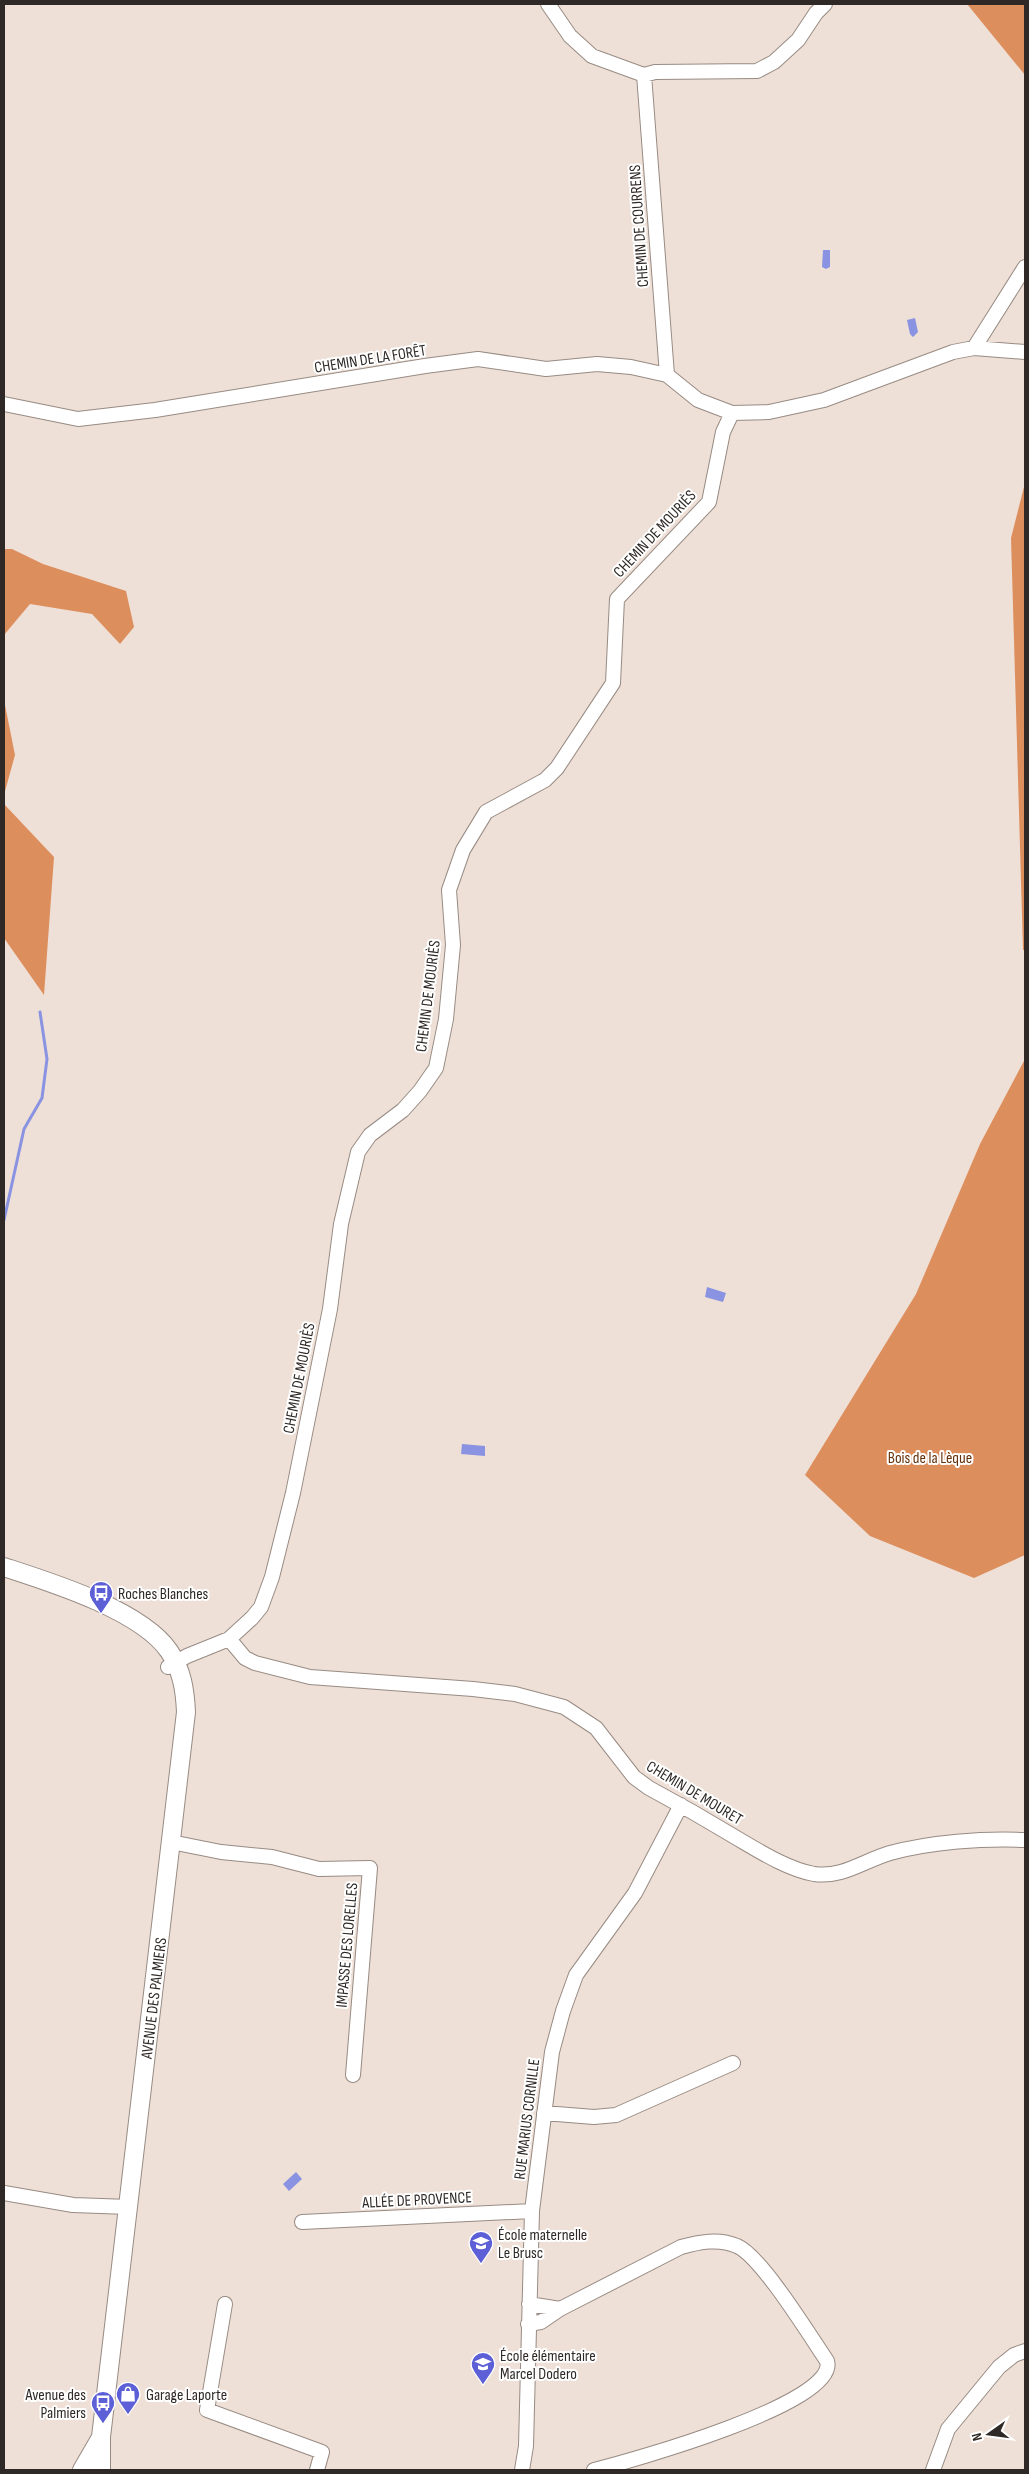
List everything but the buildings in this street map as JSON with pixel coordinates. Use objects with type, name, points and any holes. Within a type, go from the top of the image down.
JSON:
[{"type":"main road","points":[[4,1567],[58,1585],[123,1614],[143,1626],[162,1641],[172,1665]]},
{"type":"main road","points":[[4,1578],[56,1594],[128,1628],[146,1639],[172,1665]]},
{"type":"main road","name":"AVENUE DES PALMIERS","points":[[101,2470],[101,2437],[186,1712],[182,1678],[172,1665]]},
{"type":"main road","name":"AVENUE DES PALMIERS","points":[[82,2470],[101,2437]]},
{"type":"street","points":[[548,4],[570,36],[592,56],[644,75],[655,72],[757,71],[774,62],[798,40],[816,13],[825,4]]},
{"type":"street","name":"CHEMIN DE COURRENS","points":[[644,75],[667,375]]},
{"type":"street","points":[[974,348],[1025,268]]},
{"type":"street","points":[[732,413],[769,412],[824,400],[940,356],[974,348],[1025,352]]},
{"type":"street","name":"CHEMIN DE LA FORÊT","points":[[4,404],[78,419],[154,410],[424,366],[478,360],[546,369],[597,364],[631,367],[667,375],[698,400],[732,413]]},
{"type":"street","name":"CHEMIN DE MOURIÈS","points":[[172,1665],[229,1639],[261,1607],[272,1577],[309,1414],[330,1309],[341,1224],[358,1152],[370,1135],[403,1110],[420,1092],[436,1068],[446,1019],[453,945],[449,890],[463,850],[486,812],[545,780],[557,768],[613,683],[617,599],[709,502],[723,432],[732,413]]},
{"type":"street","name":"CHEMIN DE MOURET","points":[[229,1639],[245,1658],[255,1663],[310,1677],[473,1689],[515,1694],[564,1707],[596,1728],[634,1777],[757,1849],[797,1869],[814,1874],[843,1873],[884,1855],[916,1848],[986,1840],[1025,1840]]},
{"type":"street","name":"RUE MARIUS CORNILLE","points":[[522,2470],[526,2446],[532,2211],[552,2052],[576,1975],[635,1893],[680,1805]]},
{"type":"street","name":"IMPASSE DES LORELLES","points":[[172,1842],[221,1852],[272,1857],[319,1868],[370,1868],[352,2075]]},
{"type":"street","points":[[544,2112],[594,2117],[616,2115],[733,2063]]},
{"type":"street","points":[[4,2193],[72,2205],[129,2207]]},
{"type":"street","name":"ALLÉE DE PROVENCE","points":[[302,2222],[532,2211]]},
{"type":"street","points":[[528,2324],[541,2322],[560,2309],[680,2247],[698,2242],[728,2243],[739,2246],[753,2257],[789,2304],[828,2366],[826,2373],[799,2394],[743,2423],[672,2449],[594,2470]]},
{"type":"street","points":[[225,2304],[207,2410],[322,2452],[317,2470]]},
{"type":"street","points":[[529,2304],[560,2309]]},
{"type":"street","points":[[933,2470],[948,2429],[999,2367],[1014,2355],[1025,2351]]},
{"type":"green space","points":[[967,4],[1025,4],[1025,75]]},
{"type":"green space","points":[[1025,483],[1025,950],[1023,950],[1011,538]]},
{"type":"green space","points":[[4,549],[12,549],[43,564],[126,591],[134,627],[120,644],[92,614],[30,604],[4,635]]},
{"type":"green space","points":[[4,700],[15,755],[4,795]]},
{"type":"green space","points":[[4,804],[54,857],[44,995],[4,938]]},
{"type":"green space","name":"Bois de la Lèque","points":[[1025,1059],[1025,1555],[974,1578],[870,1536],[805,1475],[916,1294],[980,1144]]},
{"type":"water","points":[[823,250],[830,250],[830,267],[826,269],[822,267]]},
{"type":"water","points":[[915,318],[918,332],[913,337],[910,334],[907,320]]},
{"type":"water","points":[[707,1287],[726,1293],[723,1302],[705,1297]]},
{"type":"water","points":[[462,1444],[485,1446],[485,1456],[461,1454]]},
{"type":"water","points":[[296,2172],[302,2179],[289,2191],[283,2184]]},
{"type":"waterway","points":[[4,1220],[24,1129],[42,1098],[47,1059],[40,1012]]},
{"type":"place","name":"Roches Blanches","points":[[101,1614]]},
{"type":"place","name":"École maternelle Le Brusc","points":[[481,2264]]},
{"type":"place","name":"École élémentaire Marcel Dodero","points":[[483,2385]]},
{"type":"place","name":"Garage Laporte","points":[[128,2415]]},
{"type":"place","name":"Avenue des Palmiers","points":[[103,2424]]}]
